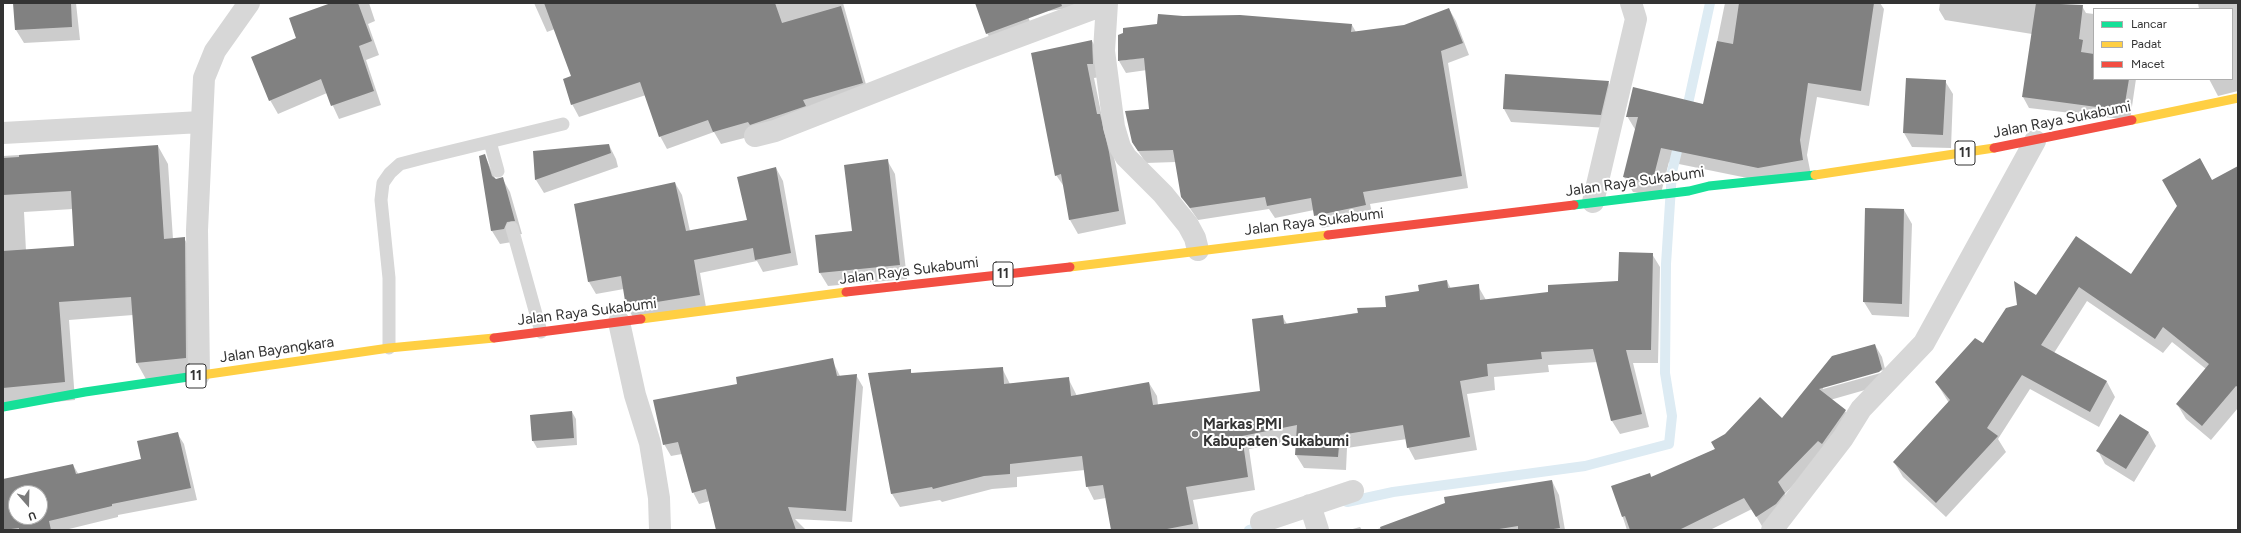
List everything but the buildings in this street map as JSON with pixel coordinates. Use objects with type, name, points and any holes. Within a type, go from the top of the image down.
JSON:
[{"type":"highway","name":"Jalan Raya Sukabumi","points":[[389,348],[541,332],[928,282],[1070,267],[1198,250],[1689,191],[1709,186],[1824,174],[1947,156],[2035,141],[2238,98]]},
{"type":"highway","name":"Jalan Bayangkara","points":[[3,407],[85,392],[389,348]]},
{"type":"street","points":[[199,375],[197,230],[204,78],[208,65],[226,34],[249,3]]},
{"type":"street","points":[[1593,202],[1636,19],[1631,3]]},
{"type":"street","points":[[755,136],[775,131],[961,58],[1107,4],[1104,51],[1118,142],[1126,157],[1163,194],[1188,225],[1195,238],[1198,250]]},
{"type":"street","points":[[3,133],[201,122]]},
{"type":"street","points":[[1772,530],[1843,438],[1861,409],[1924,343],[2035,141]]},
{"type":"street","points":[[619,322],[635,395],[650,443],[659,498],[660,530]]},
{"type":"street","points":[[1261,522],[1354,491]]},
{"type":"street","points":[[1310,505],[1318,530]]},
{"type":"lane","points":[[389,348],[389,278],[381,200],[383,183],[400,164],[563,124]]},
{"type":"lane","points":[[490,142],[498,171]]},
{"type":"lane","points":[[512,228],[541,332]]},
{"type":"waterway","points":[[1686,113],[1710,3]]},
{"type":"waterway","points":[[1347,502],[1393,492],[1585,466],[1669,444],[1672,416],[1665,373],[1666,264],[1672,172],[1680,138]]},
{"type":"waterway","points":[[1249,530],[1266,525]]},
{"type":"traffic: fast","points":[[1574,205],[1689,191],[1709,186],[1815,175]]},
{"type":"traffic: fast","points":[[3,407],[85,392],[202,375]]},
{"type":"traffic: slow","points":[[2132,120],[2238,98]]},
{"type":"traffic: slow","points":[[1815,175],[1994,148]]},
{"type":"traffic: slow","points":[[1070,267],[1328,235]]},
{"type":"traffic: slow","points":[[641,319],[846,292]]},
{"type":"traffic: slow","points":[[202,375],[389,348],[494,338]]},
{"type":"traffic: jam","points":[[1994,148],[2132,120]]},
{"type":"traffic: jam","points":[[1328,235],[1574,205]]},
{"type":"traffic: jam","points":[[846,292],[1070,267]]},
{"type":"traffic: jam","points":[[494,338],[641,319]]},
{"type":"place","name":"Markas PMI Kabupaten Sukabumi","points":[[1195,434]]}]
